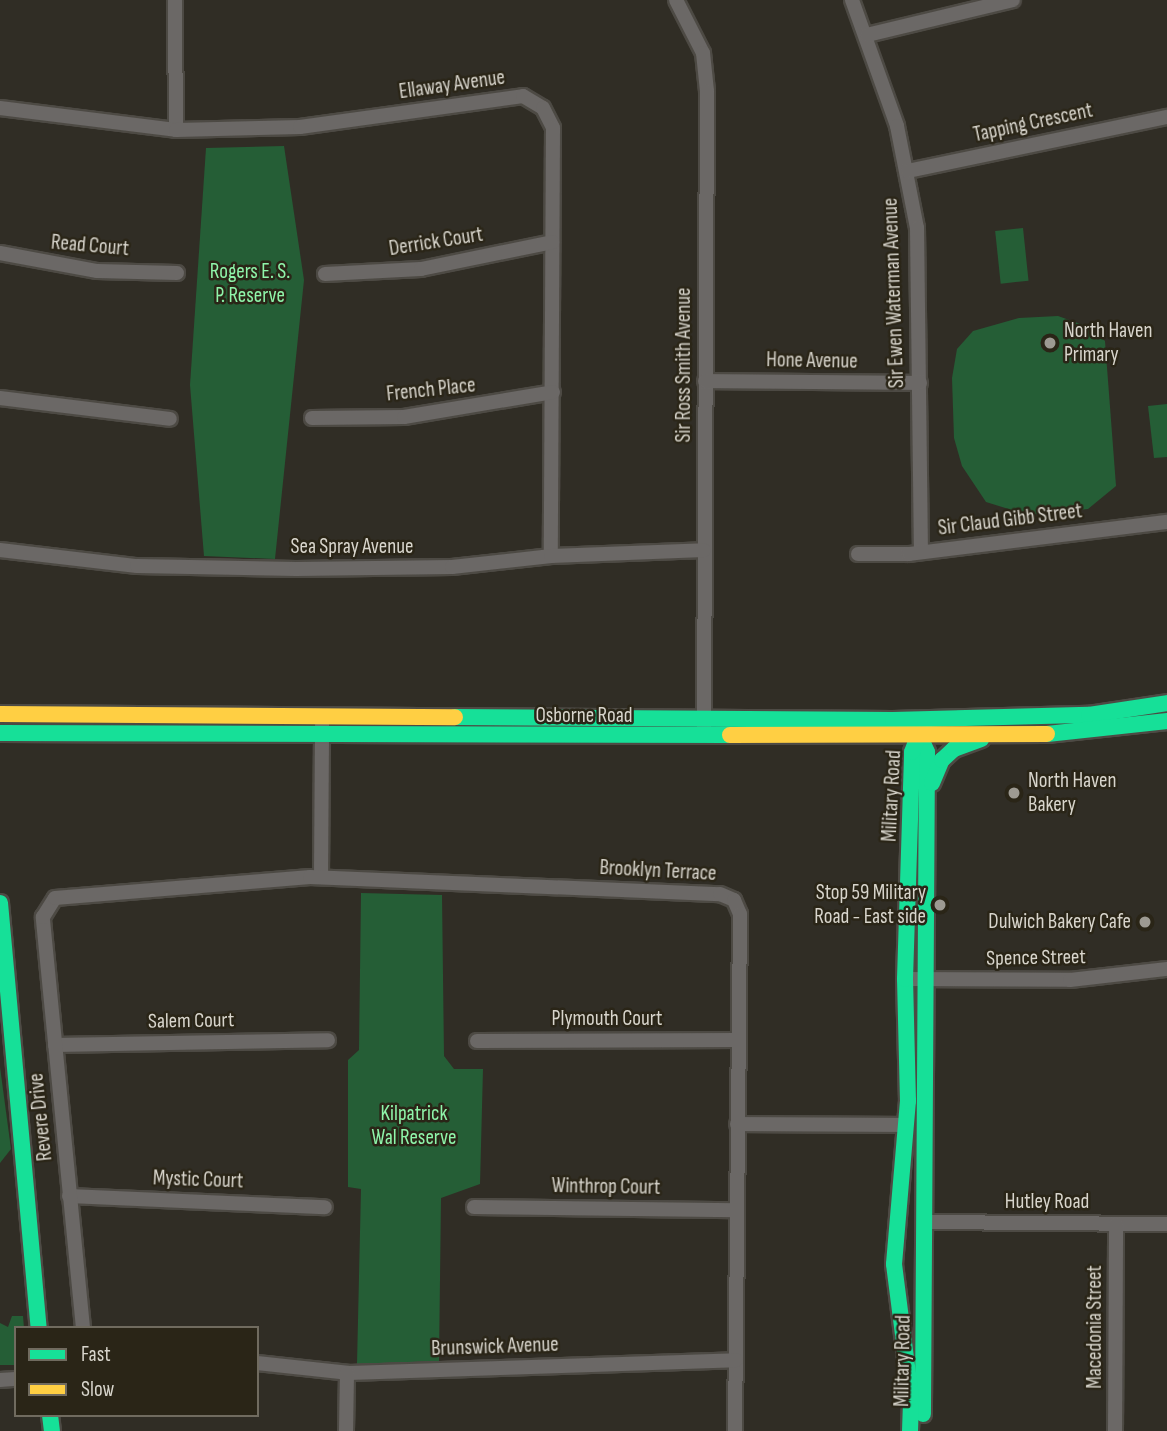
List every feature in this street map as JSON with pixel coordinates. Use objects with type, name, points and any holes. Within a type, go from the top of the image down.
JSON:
[{"type":"street","points":[[175,0],[176,130]]},
{"type":"street","name":"Sir Ross Smith Avenue","points":[[676,0],[703,53],[707,91],[704,737]]},
{"type":"street","name":"Sir Ewen Waterman Avenue","points":[[852,0],[867,35],[908,171],[917,228],[920,552]]},
{"type":"street","points":[[867,35],[1006,1]]},
{"type":"street","name":"Ellaway Avenue","points":[[0,108],[176,130],[300,127],[523,96],[543,108],[553,128],[551,556]]},
{"type":"street","name":"Tapping Crescent","points":[[908,171],[1167,117]]},
{"type":"street","name":"Derrick Court","points":[[325,274],[421,269],[552,242]]},
{"type":"street","name":"Read Court","points":[[0,253],[97,271],[177,273]]},
{"type":"street","name":"Hone Avenue","points":[[705,381],[920,383]]},
{"type":"street","name":"French Place","points":[[312,418],[404,416],[553,391]]},
{"type":"street","points":[[0,398],[170,419]]},
{"type":"street","name":"Sir Claud Gibb Street","points":[[858,554],[920,552],[1167,522]]},
{"type":"street","name":"Sea Spray Avenue","points":[[0,550],[138,566],[296,569],[452,567],[551,556],[704,550]]},
{"type":"street","name":"Osborne Road","points":[[0,733],[322,737],[704,737],[889,727],[945,719],[1089,715],[1167,703]]},
{"type":"street","points":[[1149,707],[1167,720]]},
{"type":"street","name":"Osborne Road","points":[[0,713],[704,716],[889,727]]},
{"type":"street","points":[[321,877],[322,716]]},
{"type":"street","points":[[919,734],[945,719]]},
{"type":"street","points":[[889,727],[919,734],[1074,734],[1167,720]]},
{"type":"street","points":[[889,727],[919,799]]},
{"type":"street","name":"Military Road","points":[[919,734],[912,752],[919,799],[926,980],[927,1222],[923,1431]]},
{"type":"street","points":[[919,799],[942,760],[954,749],[996,734]]},
{"type":"street","name":"Military Road","points":[[910,1431],[911,1397],[894,1264],[906,1125],[905,979],[919,799]]},
{"type":"street","name":"Brooklyn Terrace","points":[[48,903],[63,896],[321,877],[728,896],[740,914],[735,1431]]},
{"type":"street","points":[[0,903],[39,1326]]},
{"type":"street","name":"Revere Drive","points":[[48,903],[43,917],[83,1326]]},
{"type":"street","name":"Spence Street","points":[[905,979],[1070,981],[1167,969]]},
{"type":"street","name":"Salem Court","points":[[55,1045],[328,1040]]},
{"type":"street","name":"Plymouth Court","points":[[477,1041],[737,1040]]},
{"type":"street","points":[[737,1124],[906,1125]]},
{"type":"street","name":"Mystic Court","points":[[69,1196],[325,1206]]},
{"type":"street","name":"Winthrop Court","points":[[474,1206],[737,1210]]},
{"type":"street","name":"Hutley Road","points":[[927,1222],[1167,1224]]},
{"type":"street","name":"Macedonia Street","points":[[1115,1431],[1116,1224]]},
{"type":"street","name":"Brunswick Avenue","points":[[259,1363],[347,1373],[736,1360]]},
{"type":"street","points":[[346,1431],[347,1373]]},
{"type":"green space","name":"Rogers E. S. P. Reserve","points":[[284,146],[304,280],[275,559],[204,556],[190,385],[206,148]]},
{"type":"green space","points":[[1023,228],[1029,281],[1001,284],[995,231]]},
{"type":"green space","points":[[1058,316],[1089,327],[1105,341],[1116,486],[1088,509],[1028,515],[986,502],[962,466],[954,438],[952,378],[957,349],[973,331],[1019,318]]},
{"type":"green space","points":[[1167,404],[1167,457],[1154,458],[1148,406]]},
{"type":"green space","name":"Kilpatrick Wal Reserve","points":[[361,893],[442,895],[444,1056],[454,1069],[483,1069],[480,1184],[441,1198],[439,1361],[357,1364],[361,1189],[348,1187],[348,1060],[359,1050]]},
{"type":"green space","points":[[0,1067],[11,1149],[0,1163]]},
{"type":"green space","points":[[12,1316],[23,1316],[24,1326],[14,1326],[14,1365],[0,1365],[0,1323],[8,1327]]},
{"type":"traffic: fast","points":[[455,717],[893,720],[1089,715],[1167,703]]},
{"type":"traffic: fast","points":[[1047,734],[1167,721]]},
{"type":"traffic: fast","points":[[0,733],[730,735]]},
{"type":"traffic: fast","points":[[919,734],[927,752],[923,1414]]},
{"type":"traffic: fast","points":[[910,1431],[911,1397],[894,1264],[908,1101],[905,979],[912,752],[919,734]]},
{"type":"traffic: fast","points":[[932,783],[942,760],[954,749],[981,739]]},
{"type":"traffic: fast","points":[[0,903],[39,1326]]},
{"type":"traffic: fast","points":[[50,1417],[52,1431]]},
{"type":"traffic: slow","points":[[0,714],[455,717]]},
{"type":"traffic: slow","points":[[730,735],[1047,734]]},
{"type":"place","name":"North Haven Primary","points":[[1050,343]]},
{"type":"place","name":"North Haven Bakery","points":[[1014,793]]},
{"type":"place","name":"Stop 59 Military Road - East side","points":[[940,905]]},
{"type":"place","name":"Dulwich Bakery Cafe","points":[[1145,922]]}]
